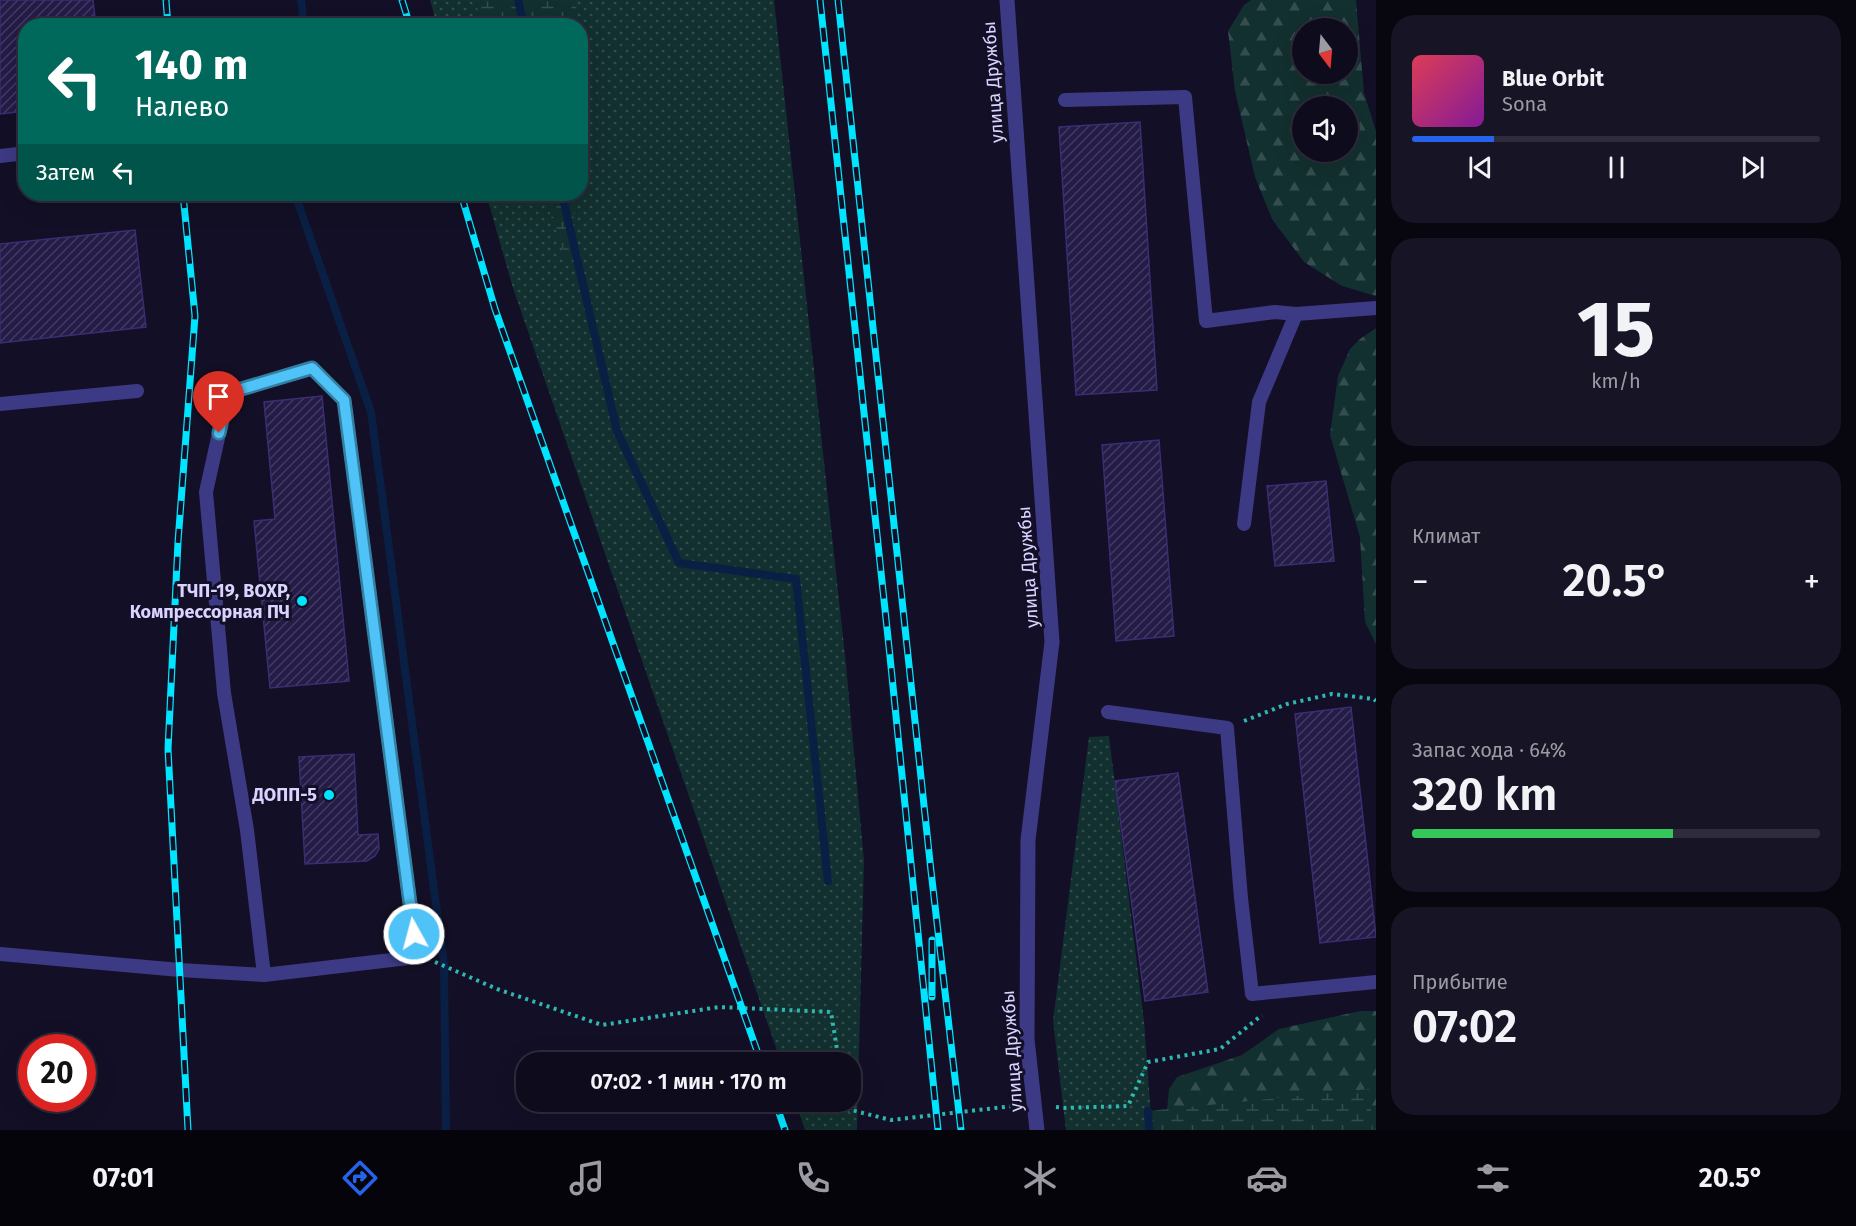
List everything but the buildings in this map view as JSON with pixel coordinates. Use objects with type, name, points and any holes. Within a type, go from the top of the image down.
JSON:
[{"type":"street","name":"улица Дружбы","points":[[1007,0],[1052,642],[1028,840],[1027,1039],[1037,1130]]},
{"type":"lane","points":[[1065,100],[1185,97],[1206,321],[1275,312],[1296,315],[1376,308]]},
{"type":"lane","points":[[0,156],[18,154]]},
{"type":"lane","points":[[1244,524],[1259,402],[1296,315]]},
{"type":"lane","points":[[0,954],[264,975],[417,957],[344,400],[312,368],[228,393],[206,492],[224,693],[247,830],[264,975]]},
{"type":"lane","points":[[0,404],[137,391]]},
{"type":"lane","points":[[1108,712],[1227,728],[1241,898],[1252,994],[1376,981]]},
{"type":"path","points":[[1227,728],[1287,704],[1332,694],[1376,701]]},
{"type":"path","points":[[417,957],[444,965],[497,989],[602,1025],[719,1007],[831,1012],[837,1052]]},
{"type":"path","points":[[859,1112],[891,1120],[1034,1103],[1066,1108],[1128,1106],[1148,1062],[1220,1049],[1266,1012]]},
{"type":"green space","points":[[430,0],[774,0],[846,665],[864,861],[859,1052],[778,1052],[513,288],[488,201],[588,201],[588,18],[435,18]]},
{"type":"green space","points":[[474,0],[576,0],[577,18],[480,18]]},
{"type":"green space","points":[[1251,0],[1356,0],[1358,18],[1292,18],[1292,84],[1358,84],[1358,23],[1364,93],[1376,131],[1376,296],[1342,286],[1304,262],[1272,219],[1255,177],[1235,91],[1228,31],[1244,5]]},
{"type":"green space","points":[[546,201],[575,201],[570,269]]},
{"type":"green space","points":[[1376,328],[1376,644],[1365,622],[1360,537],[1330,435],[1338,376],[1350,349]]},
{"type":"green space","points":[[1109,736],[1144,1021],[1152,1130],[1066,1130],[1053,1021],[1089,737]]},
{"type":"green space","points":[[1360,1011],[1376,1011],[1376,1130],[1165,1130],[1169,1089],[1177,1077],[1242,1055],[1279,1029]]},
{"type":"green space","points":[[1369,1089],[1373,1130],[1149,1130],[1148,1111]]},
{"type":"green space","points":[[799,1112],[857,1112],[857,1130],[805,1130]]},
{"type":"waterway","points":[[301,0],[303,18]]},
{"type":"waterway","points":[[518,0],[522,18]]},
{"type":"waterway","points":[[297,201],[371,412],[444,965],[446,1130]]},
{"type":"waterway","points":[[564,201],[617,431],[679,563],[796,579],[828,881]]},
{"type":"waterway","points":[[1148,1111],[1149,1130]]},
{"type":"railway","points":[[166,0],[167,18]]},
{"type":"railway","points":[[402,0],[408,18]]},
{"type":"railway","points":[[820,0],[938,1130]]},
{"type":"railway","points":[[838,0],[961,1130]]},
{"type":"railway","points":[[184,201],[195,316],[178,542],[168,749],[188,1130]]},
{"type":"railway","points":[[463,201],[495,309],[757,1052]]},
{"type":"railway","points":[[932,940],[932,997]]},
{"type":"railway","points":[[779,1112],[785,1130]]},
{"type":"place","name":"ТЧП-19, ВОХР, Компрессорная ПЧ","points":[[302,601]]},
{"type":"place","name":"ДОПП-5","points":[[329,795]]},
{"type":"route","points":[[219,433],[228,393],[312,368],[344,400],[414,934]]}]
